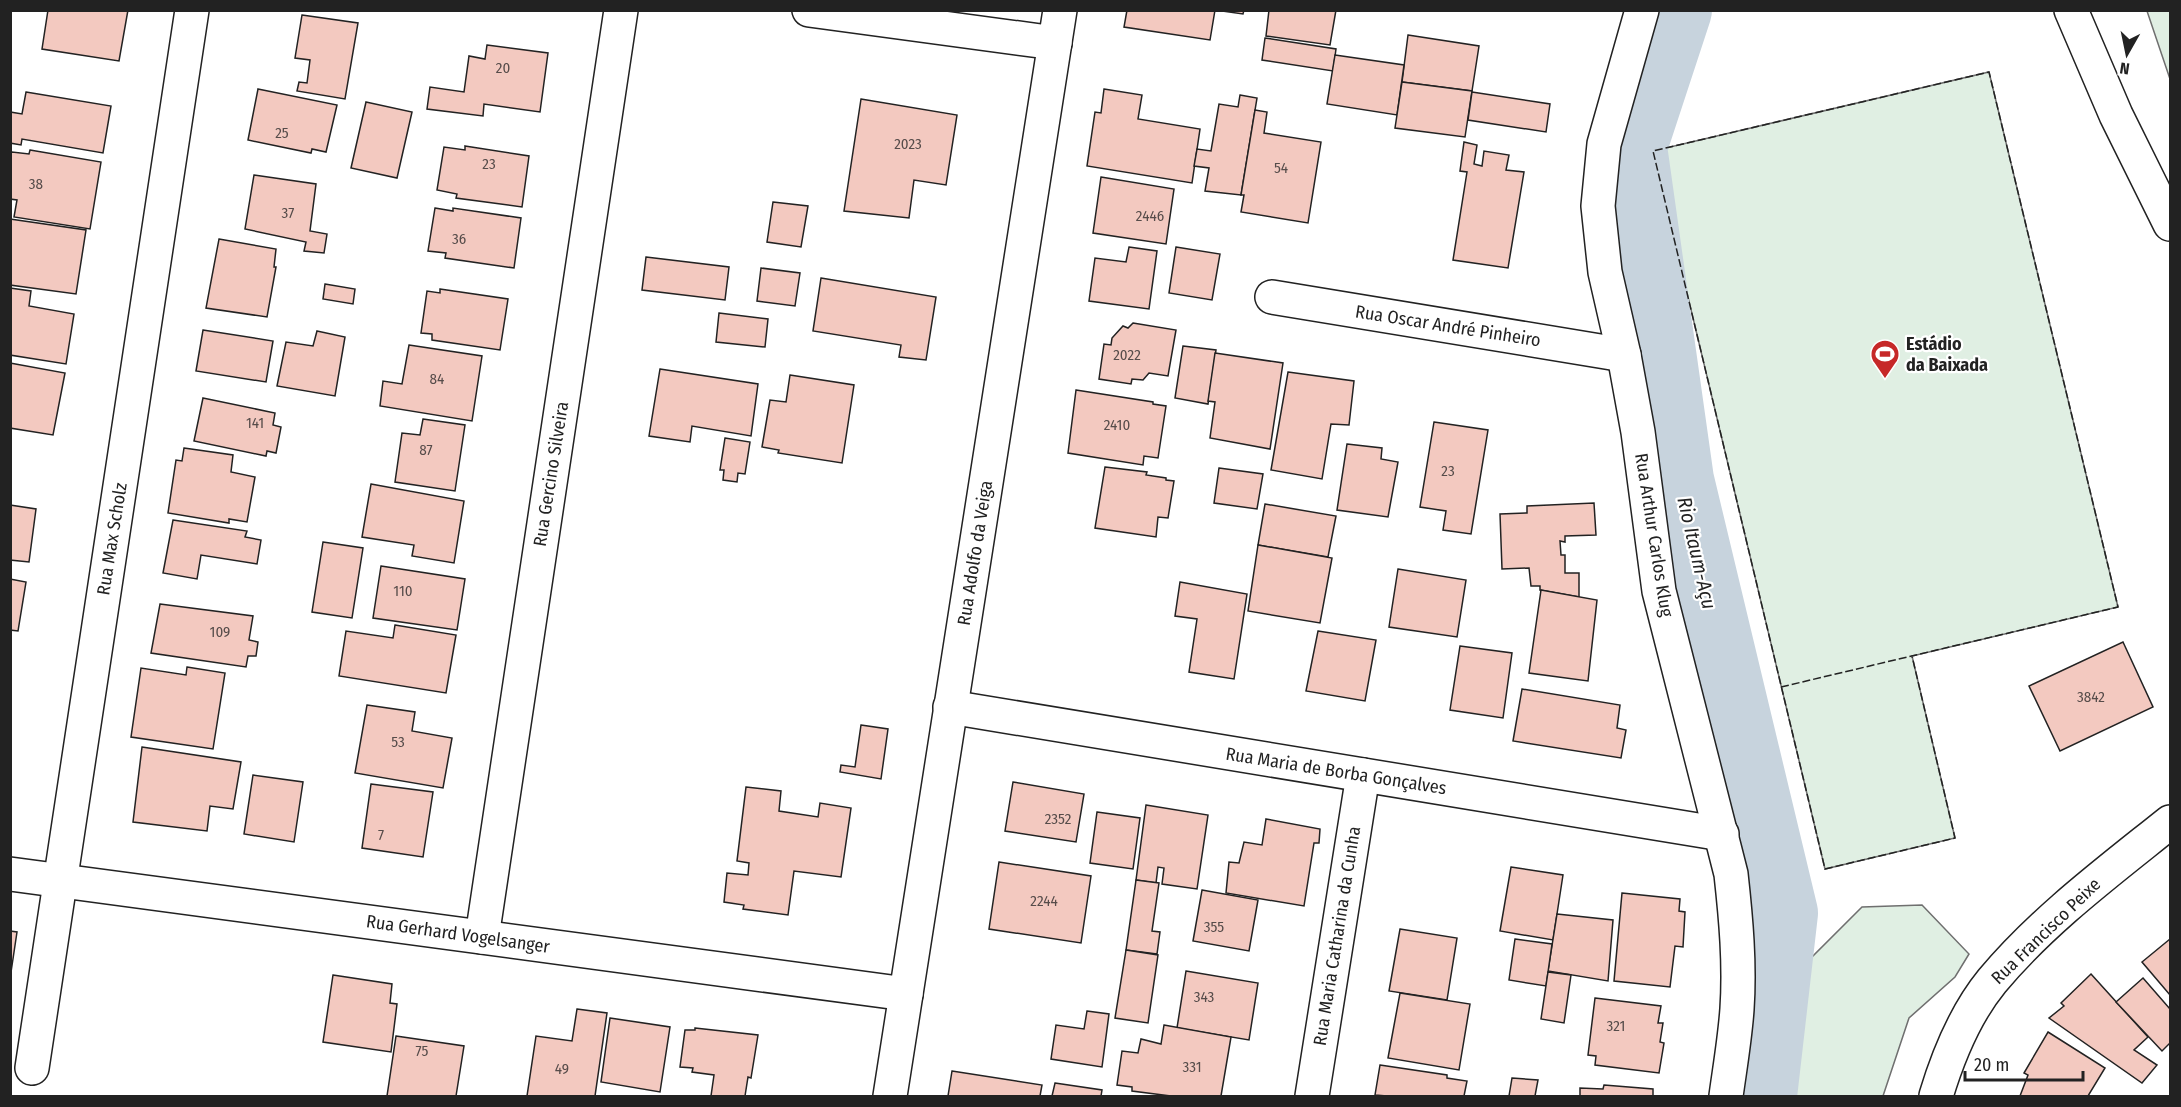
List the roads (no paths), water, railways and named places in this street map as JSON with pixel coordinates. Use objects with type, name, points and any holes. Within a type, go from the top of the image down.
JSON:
[{"type":"street","name":"Rua Max Scholz","points":[[32,1068],[192,10]]},
{"type":"street","name":"Rua Gercino Silveira","points":[[482,937],[621,10]]},
{"type":"street","points":[[809,10],[1054,43]]},
{"type":"street","name":"Rua Adolfo da Veiga","points":[[890,1096],[1059,10]]},
{"type":"street","name":"Rua Arthur Carlos Klug","points":[[1642,10],[1604,144],[1598,206],[1605,272],[1624,355],[1638,432],[1659,591],[1731,874],[1736,912],[1738,965],[1737,1009],[1726,1096]]},
{"type":"street","points":[[2071,10],[2116,115],[2170,224]]},
{"type":"street","name":"Rua Oscar André Pinheiro","points":[[1272,297],[1624,355]]},
{"type":"street","name":"Rua Maria de Borba Gonçalves","points":[[950,707],[1722,834]]},
{"type":"street","name":"Rua Maria Catharina da Cunha","points":[[1312,1096],[1363,775]]},
{"type":"street","name":"Rua Francisco Peixe","points":[[1936,1096],[1960,1033],[1991,982],[2031,940],[2085,890],[2170,822]]},
{"type":"street","name":"Rua Gerhard Vogelsanger","points":[[10,874],[906,994]]},
{"type":"waterway","name":"Rio Itaum-Açu","points":[[1677,10],[1632,147],[1679,480],[1783,913],[1762,1096]]},
{"type":"place","name":"Estádio da Baixada","points":[[1885,380]]}]
